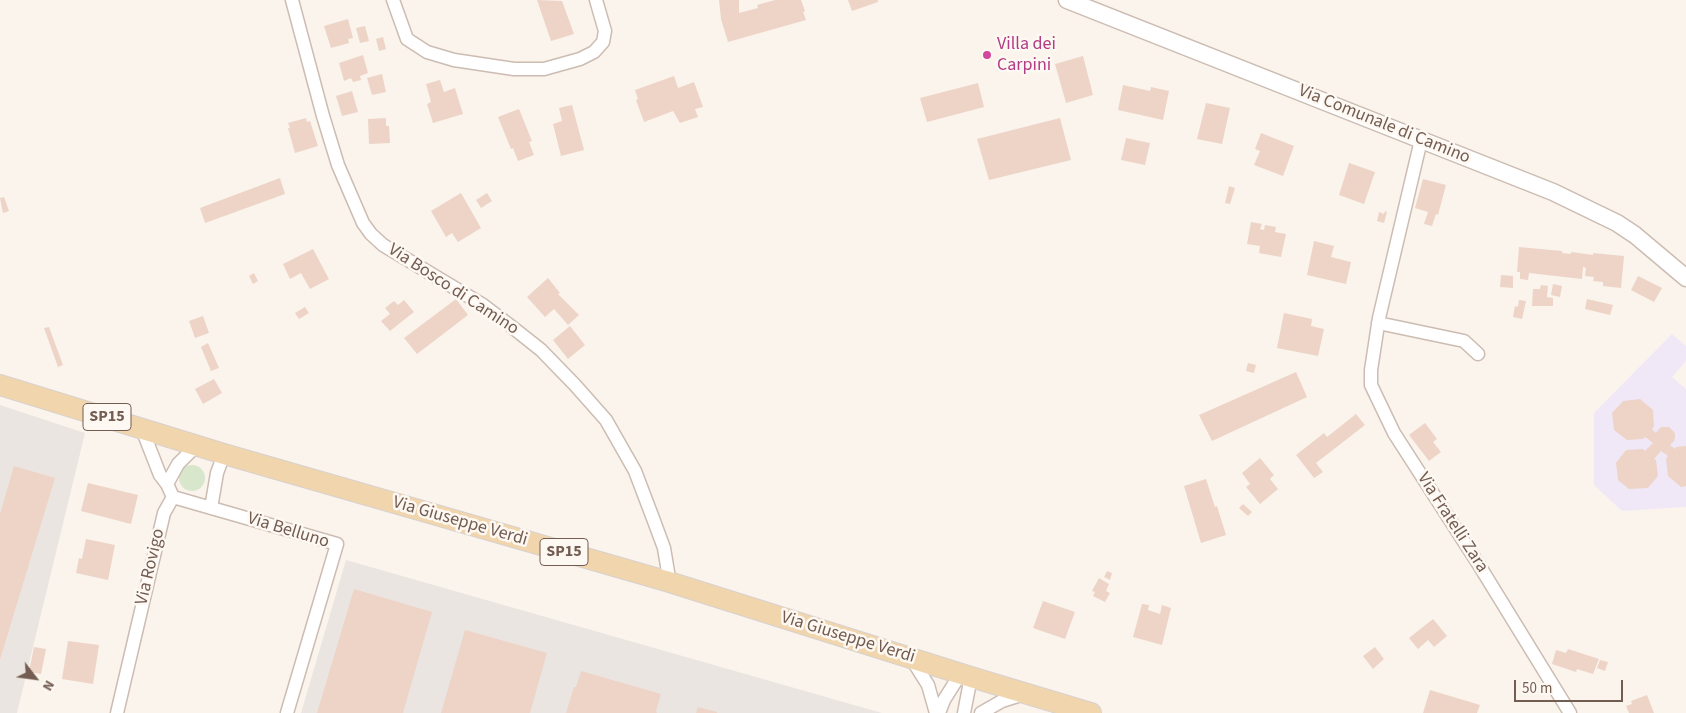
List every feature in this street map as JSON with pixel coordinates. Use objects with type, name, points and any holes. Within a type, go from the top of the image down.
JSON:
[{"type":"main road","name":"Via Giuseppe Verdi","points":[[0,385],[224,454],[666,581],[1091,713]]},
{"type":"street","name":"Via Bosco di Camino","points":[[292,0],[338,165],[363,222],[371,234],[383,245],[483,305],[541,350],[606,420],[635,470],[664,548],[668,572],[666,581]]},
{"type":"street","points":[[394,0],[407,39],[427,52],[454,60],[498,67],[544,69],[587,56],[594,52],[603,42],[605,31],[596,0]]},
{"type":"street","name":"Via Comunale di Camino","points":[[1067,0],[1088,4],[1552,192],[1617,223],[1686,278]]},
{"type":"street","name":"Via Fratelli Zara","points":[[1421,140],[1378,323],[1371,370],[1371,385],[1391,426],[1570,713]]},
{"type":"street","points":[[1378,323],[1464,341],[1478,354]]},
{"type":"street","points":[[142,428],[160,475],[173,497],[211,508],[217,473],[224,454]]},
{"type":"street","points":[[167,484],[178,464],[197,445]]},
{"type":"street","name":"Via Rovigo","points":[[117,713],[164,513],[173,497]]},
{"type":"street","name":"Via Belluno","points":[[211,508],[337,544],[288,713]]},
{"type":"street","points":[[911,658],[928,685],[937,713]]},
{"type":"street","points":[[937,713],[944,700],[966,675]]},
{"type":"street","points":[[964,713],[966,675]]},
{"type":"street","points":[[981,713],[1025,693]]},
{"type":"shaded area","points":[[1672,334],[1686,346],[1686,361],[1672,377],[1686,389],[1686,507],[1622,511],[1594,485],[1594,413]]},
{"type":"shaded area","points":[[0,405],[85,433],[17,713],[0,713]]},
{"type":"shaded area","points":[[346,560],[882,713],[301,713]]},
{"type":"green space","points":[[192,465],[201,469],[205,478],[201,487],[192,491],[183,487],[179,478],[183,469]]},
{"type":"building","points":[[537,0],[562,1],[574,34],[551,41]]},
{"type":"building","points":[[719,0],[739,0],[739,13],[758,8],[757,5],[775,0],[801,0],[806,20],[728,42],[721,19]]},
{"type":"building","points":[[848,0],[878,0],[878,2],[852,11]]},
{"type":"building","points":[[348,19],[353,38],[348,39],[349,43],[331,48],[324,26]]},
{"type":"building","points":[[365,26],[369,41],[360,43],[356,28]]},
{"type":"building","points":[[383,37],[386,49],[379,51],[376,39]]},
{"type":"building","points":[[363,55],[368,73],[360,76],[361,80],[353,82],[351,78],[344,81],[339,63]]},
{"type":"building","points":[[1083,56],[1093,95],[1066,103],[1055,64]]},
{"type":"building","points":[[382,74],[386,92],[372,95],[367,78]]},
{"type":"building","points":[[674,76],[678,88],[694,82],[703,107],[695,109],[698,117],[680,123],[673,111],[644,122],[636,100],[638,99],[635,90]]},
{"type":"building","points":[[440,80],[444,92],[455,88],[463,114],[433,123],[427,104],[431,102],[426,84]]},
{"type":"building","points":[[978,83],[984,107],[927,122],[920,98]]},
{"type":"building","points":[[1123,85],[1150,91],[1151,87],[1169,91],[1163,120],[1118,110]]},
{"type":"building","points":[[352,91],[358,112],[342,116],[336,96]]},
{"type":"building","points":[[1206,103],[1230,108],[1222,144],[1197,139]]},
{"type":"building","points":[[572,105],[584,150],[561,156],[553,124],[562,121],[559,108]]},
{"type":"building","points":[[519,109],[532,141],[529,142],[534,155],[518,161],[498,117]]},
{"type":"building","points":[[306,118],[307,122],[310,121],[318,146],[295,153],[288,123]]},
{"type":"building","points":[[386,118],[386,126],[389,126],[390,143],[369,144],[368,119]]},
{"type":"building","points":[[1060,118],[1071,160],[989,180],[977,139]]},
{"type":"building","points":[[1261,133],[1294,146],[1283,176],[1254,165],[1260,151],[1255,149]]},
{"type":"building","points":[[1126,138],[1150,143],[1145,165],[1121,160]]},
{"type":"building","points":[[1349,163],[1375,172],[1364,204],[1339,195]]},
{"type":"building","points":[[280,178],[285,194],[205,223],[200,208]]},
{"type":"building","points":[[1423,179],[1446,185],[1438,215],[1436,214],[1432,226],[1424,224],[1428,212],[1415,208]]},
{"type":"building","points":[[1229,186],[1235,188],[1230,204],[1225,203]]},
{"type":"building","points":[[461,193],[481,228],[458,242],[452,233],[446,237],[431,211]]},
{"type":"building","points":[[487,193],[492,201],[481,208],[476,200]]},
{"type":"building","points":[[4,197],[9,211],[3,213],[0,198]]},
{"type":"building","points":[[1385,211],[1387,212],[1384,223],[1377,221],[1379,212],[1384,214]]},
{"type":"building","points":[[1251,222],[1262,224],[1260,229],[1264,230],[1265,225],[1276,227],[1275,232],[1286,234],[1281,257],[1259,253],[1260,246],[1247,244]]},
{"type":"building","points":[[1314,241],[1334,246],[1331,257],[1351,262],[1346,284],[1307,275]]},
{"type":"building","points":[[1519,247],[1562,251],[1562,253],[1571,254],[1571,252],[1624,256],[1621,288],[1603,286],[1603,282],[1593,281],[1594,277],[1585,276],[1586,268],[1583,267],[1582,279],[1529,273],[1528,280],[1520,279],[1520,272],[1517,272]]},
{"type":"building","points":[[313,249],[329,279],[310,289],[301,273],[290,279],[283,264]]},
{"type":"building","points":[[254,273],[258,281],[253,284],[249,276]]},
{"type":"building","points":[[1501,275],[1513,276],[1513,288],[1500,287]]},
{"type":"building","points":[[1638,276],[1662,288],[1654,302],[1631,290]]},
{"type":"building","points":[[548,278],[560,293],[558,294],[579,315],[568,325],[554,309],[545,317],[527,297]]},
{"type":"building","points":[[1553,284],[1562,286],[1560,297],[1551,295]]},
{"type":"building","points":[[1541,285],[1548,286],[1547,297],[1553,298],[1553,306],[1532,306],[1533,289],[1540,289]]},
{"type":"building","points":[[456,299],[468,315],[417,354],[404,338]]},
{"type":"building","points":[[1587,299],[1613,305],[1610,315],[1585,309]]},
{"type":"building","points":[[404,300],[414,312],[390,331],[381,321],[390,314],[385,308],[394,301],[398,305]]},
{"type":"building","points":[[1519,300],[1526,301],[1522,319],[1513,317],[1515,306],[1518,307]]},
{"type":"building","points":[[305,307],[309,313],[299,319],[295,313]]},
{"type":"building","points":[[1284,313],[1312,319],[1311,326],[1324,329],[1318,356],[1277,348]]},
{"type":"building","points":[[203,316],[209,333],[195,338],[189,321]]},
{"type":"building","points":[[570,326],[585,345],[568,359],[553,340]]},
{"type":"building","points":[[49,327],[63,365],[58,367],[44,328]]},
{"type":"building","points":[[208,343],[219,368],[211,371],[201,347]]},
{"type":"building","points":[[1248,363],[1256,365],[1254,373],[1246,371]]},
{"type":"building","points":[[1296,372],[1307,397],[1212,441],[1199,415]]},
{"type":"building","points":[[214,379],[222,393],[203,404],[195,389]]},
{"type":"building","points":[[1640,399],[1653,410],[1654,426],[1652,429],[1656,433],[1661,427],[1669,427],[1675,433],[1674,441],[1670,445],[1675,449],[1676,447],[1686,446],[1686,486],[1681,487],[1668,476],[1666,459],[1668,456],[1661,451],[1654,459],[1656,460],[1658,476],[1648,488],[1629,489],[1618,480],[1616,463],[1626,450],[1643,449],[1645,451],[1653,443],[1645,437],[1643,439],[1627,440],[1614,430],[1612,413],[1623,401]]},
{"type":"building","points":[[1356,414],[1365,425],[1316,463],[1323,472],[1314,478],[1296,455],[1324,433],[1327,437]]},
{"type":"building","points":[[1425,423],[1437,439],[1433,442],[1441,452],[1429,461],[1409,435]]},
{"type":"building","points":[[1260,458],[1274,475],[1270,479],[1278,489],[1260,504],[1246,487],[1250,484],[1242,473]]},
{"type":"building","points":[[14,466],[55,478],[0,660],[0,514]]},
{"type":"building","points":[[1206,479],[1226,535],[1201,543],[1184,486]]},
{"type":"building","points":[[88,483],[138,495],[131,524],[81,511]]},
{"type":"building","points":[[1243,504],[1252,512],[1248,516],[1239,508]]},
{"type":"building","points":[[86,539],[115,545],[108,580],[76,573],[79,558],[82,559]]},
{"type":"building","points":[[1107,571],[1112,573],[1110,580],[1104,577]]},
{"type":"building","points":[[1099,578],[1109,584],[1106,591],[1110,593],[1105,602],[1093,596],[1095,592],[1092,591]]},
{"type":"building","points":[[354,589],[432,612],[403,713],[317,713]]},
{"type":"building","points":[[1043,601],[1075,612],[1065,639],[1033,628]]},
{"type":"building","points":[[1142,604],[1149,605],[1148,610],[1160,614],[1162,605],[1171,608],[1162,645],[1133,637]]},
{"type":"building","points":[[1433,619],[1447,636],[1434,647],[1428,640],[1418,649],[1409,638]]},
{"type":"building","points":[[465,630],[547,653],[530,713],[441,713]]},
{"type":"building","points":[[68,641],[99,645],[93,684],[62,679]]},
{"type":"building","points":[[34,647],[46,649],[41,674],[29,672]]},
{"type":"building","points":[[1375,647],[1384,659],[1373,669],[1363,656]]},
{"type":"building","points":[[1568,649],[1599,659],[1593,674],[1577,669],[1576,672],[1552,664],[1556,650],[1566,653]]},
{"type":"building","points":[[1600,660],[1608,662],[1605,671],[1597,668]]},
{"type":"building","points":[[581,671],[661,694],[657,713],[566,713]]},
{"type":"building","points":[[1430,690],[1480,705],[1477,713],[1423,713]]},
{"type":"building","points":[[1647,695],[1654,713],[1629,713],[1626,706],[1632,704],[1631,701]]},
{"type":"building","points":[[698,707],[717,712],[717,713],[696,713]]},
{"type":"place","name":"Villa dei Carpini","points":[[987,55]]}]
